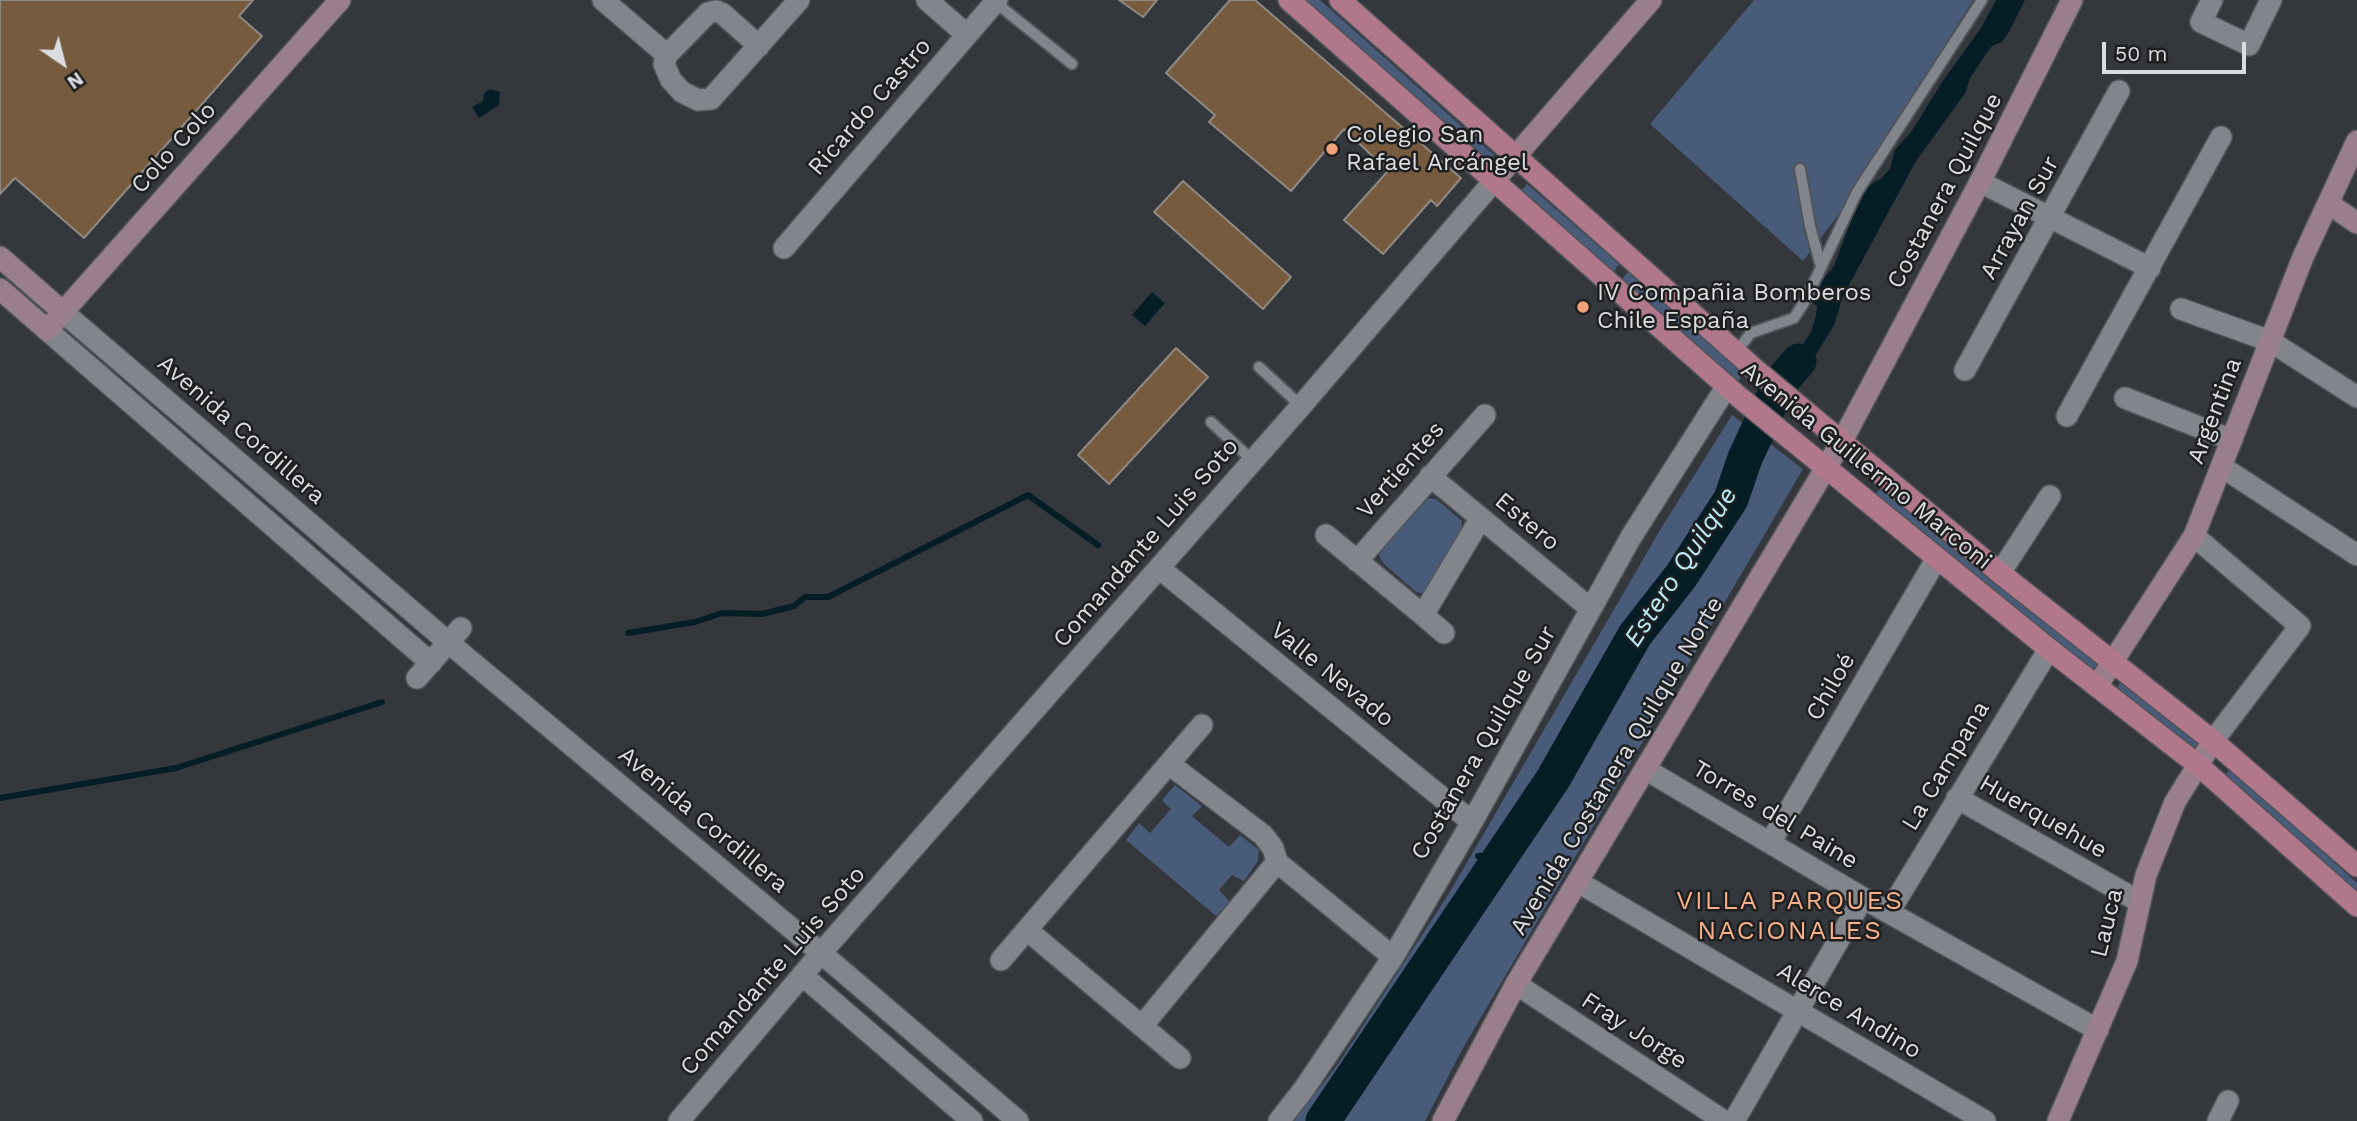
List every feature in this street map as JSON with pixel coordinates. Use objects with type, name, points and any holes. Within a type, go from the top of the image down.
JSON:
[{"type":"main road","name":"Avenida Guillermo Marconi","points":[[1289,0],[1733,392],[2049,649],[2198,765],[2357,906]]},
{"type":"main road","name":"Avenida Guillermo Marconi","points":[[1340,0],[1795,403],[2000,573],[2213,741],[2357,866]]},
{"type":"main road","points":[[1611,284],[1632,259]]},
{"type":"street","name":"Colo Colo","points":[[47,330],[340,0]]},
{"type":"street","points":[[603,0],[667,55]]},
{"type":"street","points":[[759,46],[716,11],[708,13],[667,55],[664,64],[671,80],[682,92],[698,100],[711,99],[759,46],[799,0]]},
{"type":"street","points":[[927,0],[967,35]]},
{"type":"street","name":"Comandante Luis Soto","points":[[680,1121],[821,953],[1301,406],[1651,0]]},
{"type":"street","name":"Costanera Quilque","points":[[1842,441],[1980,182],[2072,0]]},
{"type":"street","points":[[2212,0],[2201,22],[2249,45],[2272,0]]},
{"type":"street","name":"Ricardo Castro","points":[[784,248],[996,1]]},
{"type":"street","name":"Arrayan Sur","points":[[1965,370],[2119,90]]},
{"type":"street","points":[[2067,416],[2221,137]]},
{"type":"street","name":"Argentina","points":[[2097,686],[2194,536],[2303,257],[2357,141]]},
{"type":"street","points":[[1980,182],[2150,268]]},
{"type":"street","points":[[2329,204],[2357,223]]},
{"type":"street","name":"Avenida Cordillera","points":[[0,257],[455,636],[1018,1121]]},
{"type":"street","name":"Avenida Cordillera","points":[[0,289],[424,670],[455,636]]},
{"type":"street","points":[[2181,309],[2270,341],[2357,397]]},
{"type":"street","name":"Costanera Quilque Sur","points":[[1279,1121],[1304,1089],[1393,957],[1472,822],[1631,537],[1733,392]]},
{"type":"street","points":[[2124,398],[2232,440]]},
{"type":"street","name":"Vertientes","points":[[1357,561],[1485,415]]},
{"type":"street","name":"Avenida Costanera Quilque Norte","points":[[1450,1118],[1516,984],[1842,441]]},
{"type":"street","points":[[2222,467],[2357,555]]},
{"type":"street","name":"Estero","points":[[1430,476],[1591,609]]},
{"type":"street","points":[[2000,573],[2050,496]]},
{"type":"street","points":[[1423,615],[1481,518]]},
{"type":"street","points":[[1326,535],[1444,633]]},
{"type":"street","points":[[2194,536],[2300,626],[2213,741]]},
{"type":"street","name":"Chiloé","points":[[1770,843],[1937,558]]},
{"type":"street","name":"Valle Nevado","points":[[1159,568],[1472,822]]},
{"type":"street","name":"La Campana","points":[[1889,912],[2049,649]]},
{"type":"street","points":[[1001,960],[1202,725]]},
{"type":"street","name":"Lauca","points":[[2058,1121],[2127,961],[2146,874],[2175,802],[2213,741]]},
{"type":"street","points":[[1169,764],[1263,835],[1273,848],[1277,862],[1393,957]]},
{"type":"street","name":"Torres del Paine","points":[[1645,769],[1863,898],[2098,1030]]},
{"type":"street","name":"Huerquehue","points":[[1957,798],[2140,902]]},
{"type":"street","points":[[1142,1026],[1277,862]]},
{"type":"street","name":"Alerce Andino","points":[[1578,881],[1985,1121]]},
{"type":"street","points":[[1734,1121],[1863,898]]},
{"type":"street","points":[[1027,930],[1180,1058]]},
{"type":"street","points":[[802,975],[972,1121]]},
{"type":"street","name":"Fray Jorge","points":[[1516,984],[1724,1121]]},
{"type":"street","points":[[2218,1121],[2228,1101]]},
{"type":"lane","points":[[1736,352],[1751,333],[1794,318],[1857,192],[1982,0]]},
{"type":"lane","points":[[996,1],[1072,64]]},
{"type":"lane","points":[[1800,169],[1810,226],[1821,267]]},
{"type":"lane","points":[[1259,367],[1301,406]]},
{"type":"lane","points":[[1211,422],[1253,461]]},
{"type":"shaded area","points":[[1302,0],[1320,0],[1494,155],[1487,164]]},
{"type":"shaded area","points":[[1754,0],[1973,0],[1840,213],[1803,261],[1650,124]]},
{"type":"shaded area","points":[[1996,0],[2025,0],[2009,32],[2002,42],[1992,46],[1983,58],[1969,80],[1966,92],[1916,161],[1843,296],[1834,325],[1817,353],[1793,376],[1790,391],[1770,371],[1781,367],[1799,350],[1811,332],[1817,306],[1812,302],[1814,291],[1834,266],[1860,197],[1867,187],[1890,169],[1895,150],[1912,131],[1942,82],[1981,28]]},
{"type":"shaded area","points":[[490,89],[500,92],[499,105],[479,118],[472,107],[483,101],[484,93]]},
{"type":"shaded area","points":[[1527,184],[1619,264],[1613,273],[1520,192]]},
{"type":"shaded area","points":[[1629,271],[1743,371],[1738,383],[1620,281]]},
{"type":"shaded area","points":[[1152,292],[1165,303],[1145,326],[1132,315]]},
{"type":"shaded area","points":[[1732,415],[1803,469],[1463,1048],[1425,1121],[1294,1121],[1338,1064],[1448,895],[1663,525]]},
{"type":"shaded area","points":[[1883,485],[2099,661],[2093,671],[1876,494]]},
{"type":"shaded area","points":[[1426,498],[1436,499],[1462,521],[1461,533],[1426,594],[1416,592],[1384,564],[1378,554]]},
{"type":"shaded area","points":[[2122,680],[2203,745],[2196,753],[2116,689]]},
{"type":"shaded area","points":[[2230,769],[2357,883],[2357,895],[2224,777]]},
{"type":"shaded area","points":[[1175,785],[1202,806],[1192,816],[1229,847],[1240,835],[1259,850],[1258,861],[1244,881],[1232,875],[1219,890],[1230,902],[1216,916],[1126,840],[1139,823],[1150,833],[1171,809],[1162,800]]},
{"type":"building","points":[[0,0],[253,0],[239,16],[262,36],[84,238],[15,178],[0,194]]},
{"type":"building","points":[[1119,0],[1157,0],[1143,17]]},
{"type":"building","name":"Colegio San Rafael Arcángel","points":[[1230,0],[1255,0],[1461,178],[1437,206],[1431,200],[1383,254],[1344,220],[1388,171],[1344,129],[1291,191],[1209,122],[1215,115],[1166,73]]},
{"type":"building","points":[[1183,181],[1291,277],[1263,309],[1154,212]]},
{"type":"building","points":[[1176,348],[1208,377],[1109,484],[1078,455]]},
{"type":"waterway","name":"Estero Quilque","points":[[1323,1121],[1553,779],[1635,635],[1681,576],[1731,499],[1745,458],[1780,383],[1799,361]]},
{"type":"waterway","points":[[628,633],[695,622],[722,613],[762,614],[794,606],[805,597],[828,597],[1028,495],[1098,545]]},
{"type":"waterway","points":[[0,798],[176,768],[382,702]]},
{"type":"waterway","points":[[1478,856],[1502,854]]},
{"type":"place","name":"Colegio San Rafael Arcángel","points":[[1332,149]]},
{"type":"place","name":"IV Compañia Bomberos Chile España","points":[[1583,307]]},
{"type":"district","name":"VILLA PARQUES NACIONALES","points":[[1790,916]]}]
